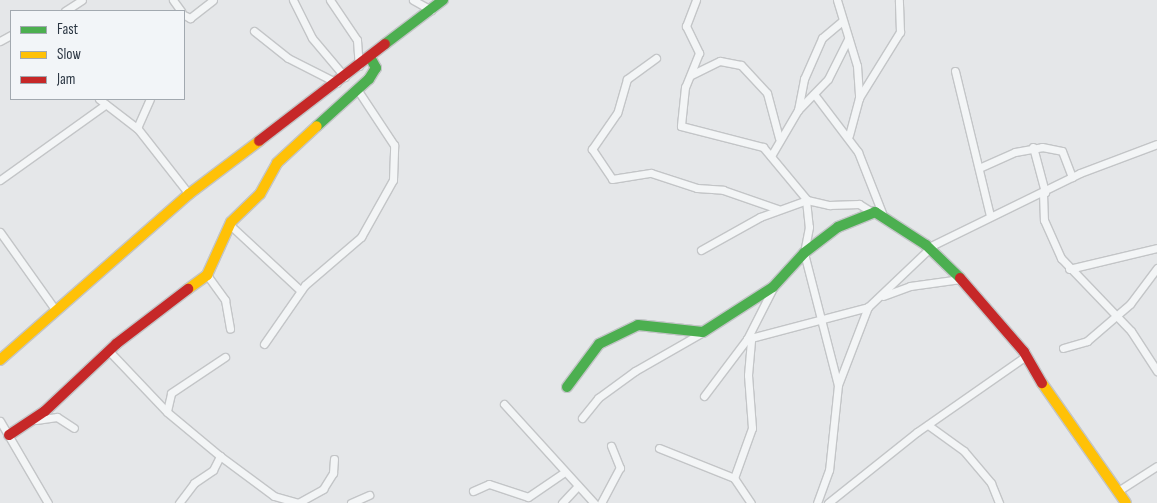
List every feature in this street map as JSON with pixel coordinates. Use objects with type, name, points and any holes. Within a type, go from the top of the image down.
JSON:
[{"type":"street","points":[[67,10],[82,0]]},
{"type":"street","points":[[185,19],[213,0]]},
{"type":"street","points":[[293,0],[312,38],[341,80]]},
{"type":"street","points":[[330,0],[357,40],[359,66]]},
{"type":"street","points":[[413,0],[431,10]]},
{"type":"street","points":[[0,360],[54,308],[189,194],[341,80],[443,0]]},
{"type":"street","points":[[696,0],[686,17],[688,35],[699,53],[689,76],[679,117],[685,130],[710,130],[725,141],[755,143],[771,156],[806,200],[809,227],[804,253],[819,321],[838,385]]},
{"type":"street","points":[[837,0],[842,21],[857,61],[859,98]]},
{"type":"street","points":[[849,136],[859,98],[900,32],[899,0]]},
{"type":"street","points":[[798,110],[804,79],[822,38],[842,21]]},
{"type":"street","points":[[254,31],[288,58],[341,80]]},
{"type":"street","points":[[771,156],[779,138],[798,110],[828,79],[848,39]]},
{"type":"street","points":[[9,435],[32,421],[109,351],[207,275],[230,226],[260,194],[277,163],[376,69],[370,57]]},
{"type":"street","points":[[656,58],[628,79],[617,112],[592,149],[612,179],[651,173],[778,208]]},
{"type":"street","points":[[689,76],[720,60],[741,65],[767,93],[779,138]]},
{"type":"street","points":[[955,72],[990,216]]},
{"type":"street","points":[[264,344],[300,290],[361,237],[393,180],[394,145],[357,89]]},
{"type":"street","points":[[814,94],[849,136],[878,213]]},
{"type":"street","points":[[100,100],[137,128],[189,194]]},
{"type":"street","points":[[137,128],[150,100]]},
{"type":"street","points":[[0,180],[58,143],[106,104]]},
{"type":"street","points":[[749,338],[868,307],[882,296],[904,270],[930,248],[990,216],[1044,193],[1072,177],[1157,144]]},
{"type":"street","points":[[979,168],[1033,147],[1062,151],[1072,177]]},
{"type":"street","points":[[1033,147],[1044,193],[1044,220],[1069,269],[1141,343],[1157,371]]},
{"type":"street","points":[[701,250],[778,208],[806,200],[828,205],[859,204],[878,213],[930,248],[962,279],[1026,356],[1125,503]]},
{"type":"street","points":[[704,396],[749,338],[773,288],[804,253],[852,218],[878,213]]},
{"type":"street","points":[[230,226],[300,290]]},
{"type":"street","points":[[0,232],[54,308]]},
{"type":"street","points":[[1069,269],[1157,248]]},
{"type":"street","points":[[1064,348],[1087,341],[1130,304],[1157,268]]},
{"type":"street","points":[[207,275],[225,300],[230,329]]},
{"type":"street","points":[[882,296],[910,286],[962,279]]},
{"type":"street","points":[[582,418],[598,398],[635,371],[703,332],[773,288]]},
{"type":"street","points":[[817,503],[829,470],[838,385],[868,307]]},
{"type":"street","points":[[567,387],[592,349],[629,328],[703,332]]},
{"type":"street","points":[[734,478],[752,428],[748,375],[749,338]]},
{"type":"street","points":[[109,351],[167,412],[220,456],[274,496],[298,503],[323,489],[333,473],[334,459]]},
{"type":"street","points":[[828,503],[928,425],[1026,356]]},
{"type":"street","points":[[167,412],[171,393],[225,357]]},
{"type":"street","points":[[504,404],[563,473],[594,503]]},
{"type":"street","points":[[32,421],[57,417],[74,428]]},
{"type":"street","points":[[0,421],[48,503]]},
{"type":"street","points":[[928,425],[964,451],[991,483],[999,503]]},
{"type":"street","points":[[601,503],[620,468],[611,446]]},
{"type":"street","points":[[659,448],[734,478],[751,503]]},
{"type":"street","points":[[179,503],[194,483],[213,470],[220,456]]},
{"type":"street","points":[[1118,491],[1157,466]]},
{"type":"street","points":[[473,491],[489,484],[528,497],[563,473]]},
{"type":"street","points":[[562,503],[577,487]]},
{"type":"street","points":[[351,503],[368,495]]},
{"type":"traffic: fast","points":[[385,44],[443,0]]},
{"type":"traffic: fast","points":[[317,126],[369,79],[376,68],[370,57]]},
{"type":"traffic: fast","points":[[567,387],[599,344],[638,325],[703,332],[773,287],[804,253],[838,227],[875,212],[926,245],[960,278]]},
{"type":"traffic: slow","points":[[188,289],[207,275],[231,222],[260,194],[277,163],[317,126]]},
{"type":"traffic: slow","points":[[0,360],[189,194],[259,141]]},
{"type":"traffic: slow","points":[[1042,383],[1126,503]]},
{"type":"traffic: jam","points":[[259,141],[385,44]]},
{"type":"traffic: jam","points":[[960,278],[1024,352],[1042,383]]},
{"type":"traffic: jam","points":[[9,435],[45,411],[116,344],[188,289]]}]
